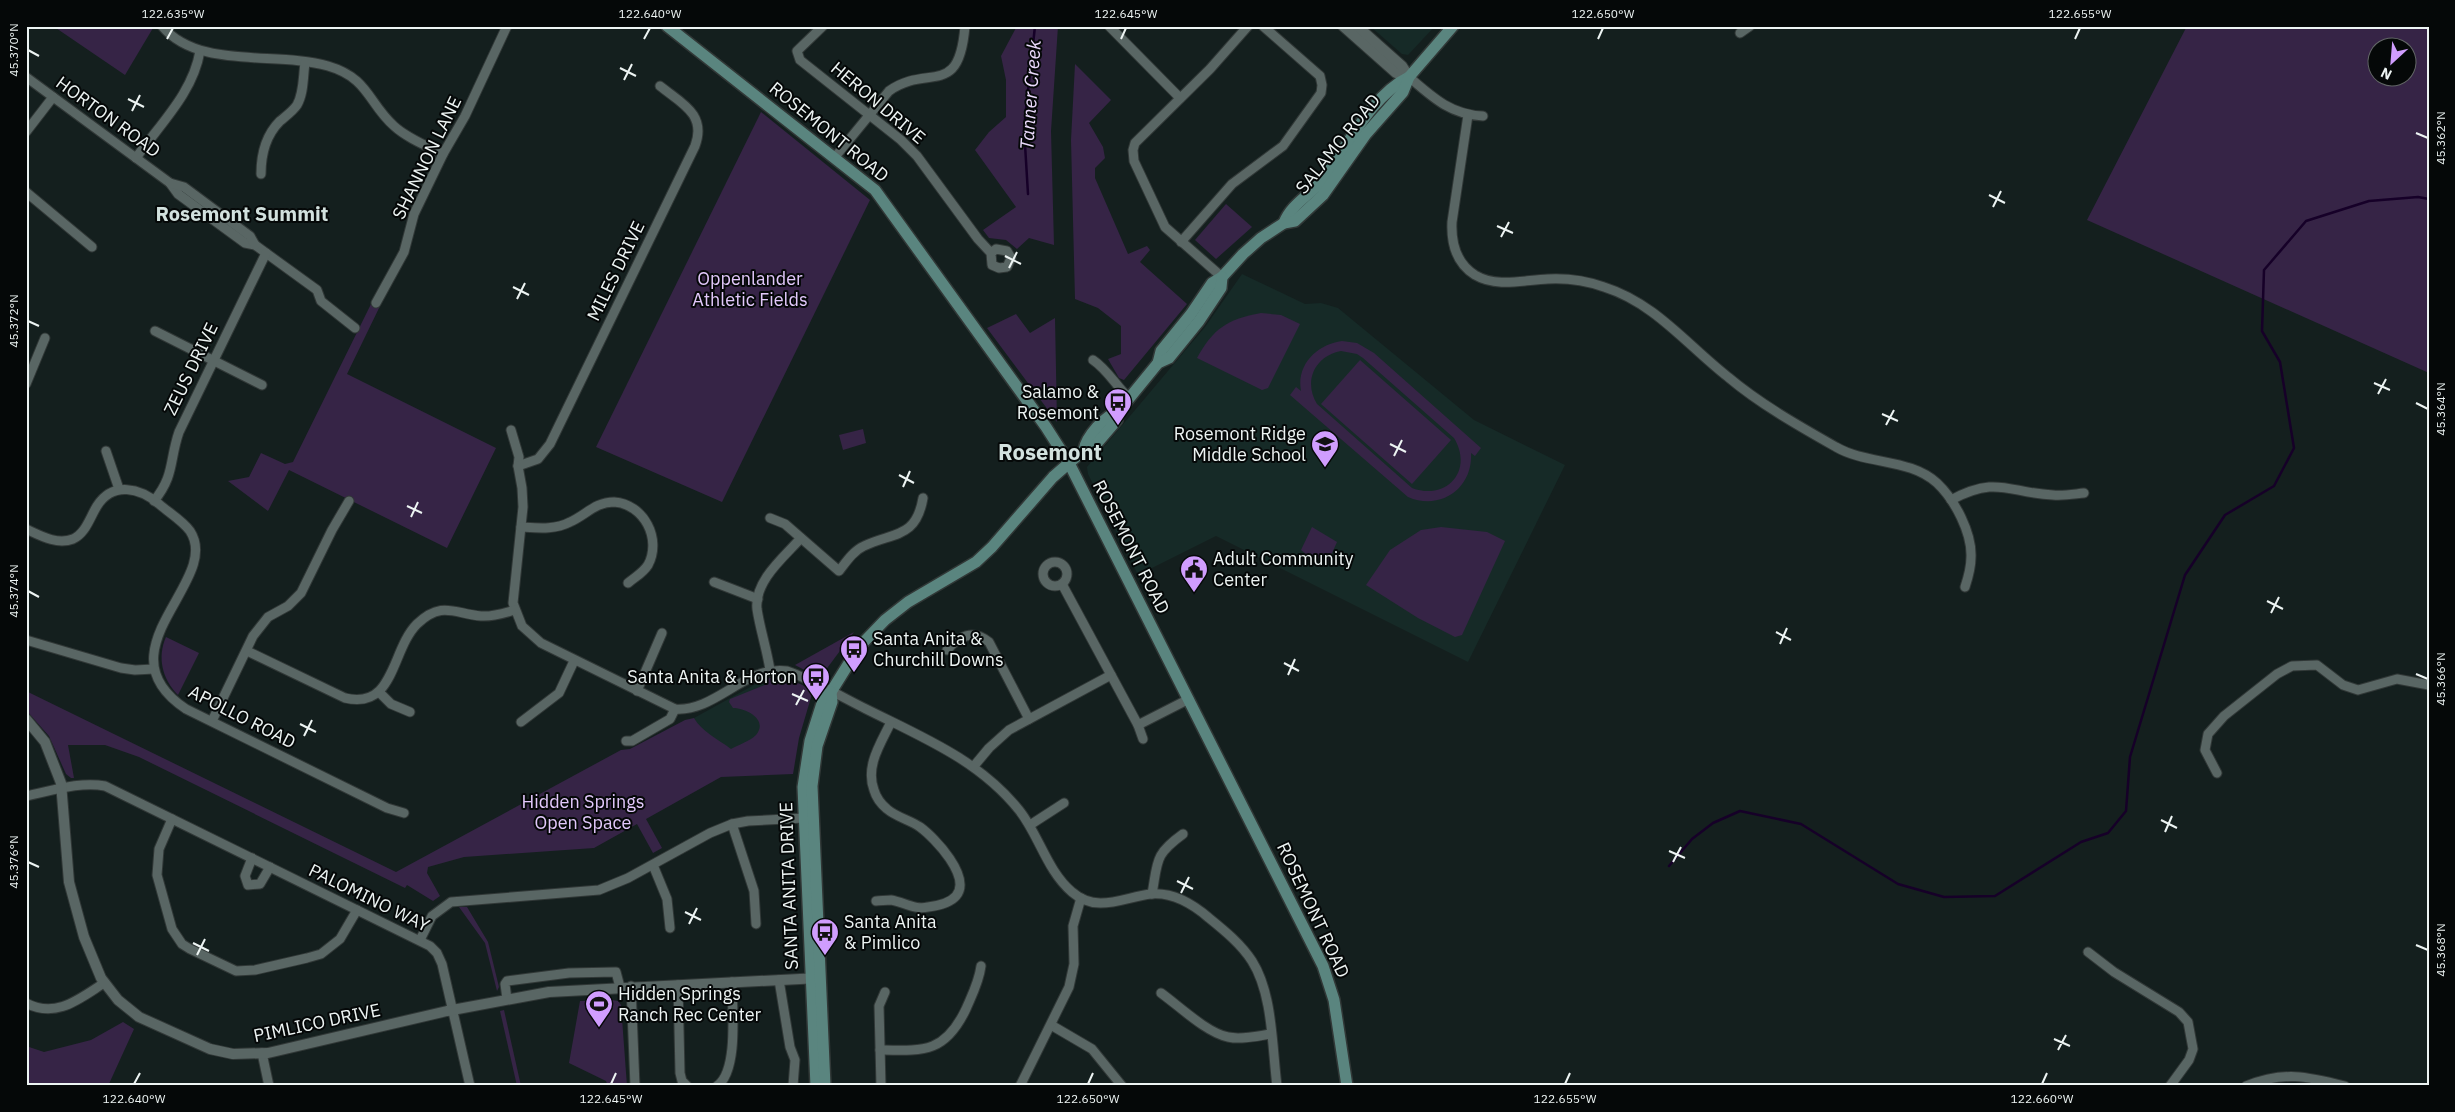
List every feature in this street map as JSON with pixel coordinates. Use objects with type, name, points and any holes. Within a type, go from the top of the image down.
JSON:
[{"type":"main road","name":"ROSEMONT ROAD","points":[[667,26],[871,186],[1030,405],[1069,463],[1323,966],[1336,1008],[1347,1086]]},
{"type":"main road","name":"SALAMO ROAD","points":[[1069,463],[1084,450],[1092,450],[1117,420],[1118,412],[1158,363],[1161,352],[1212,283],[1222,277],[1253,245],[1284,222],[1295,221],[1323,195],[1363,138],[1403,92],[1408,77],[1453,26]]},
{"type":"main road","name":"SANTA ANITA DRIVE","points":[[825,1086],[815,978],[804,818],[804,776],[810,741],[824,697],[831,692],[859,647],[885,620],[915,598],[976,562],[992,547],[1046,484],[1069,463]]},
{"type":"main road","name":"SANTA ANITA DRIVE","points":[[816,1086],[812,786],[817,746],[832,702],[831,692]]},
{"type":"street","points":[[162,26],[175,40],[200,51],[326,65],[348,74],[363,86],[395,127],[443,154]]},
{"type":"street","name":"SHANNON LANE","points":[[376,303],[404,252],[414,214],[443,154],[465,116],[507,26]]},
{"type":"street","name":"HERON DRIVE","points":[[823,26],[797,52],[804,63],[901,140],[922,162],[978,239],[991,253]]},
{"type":"street","points":[[835,157],[889,91],[896,86],[911,81],[933,78],[952,69],[963,52],[966,26]]},
{"type":"street","points":[[1109,26],[1180,98]]},
{"type":"street","points":[[1222,277],[1162,223],[1132,153],[1135,144],[1211,68],[1248,26]]},
{"type":"street","points":[[1181,242],[1232,184],[1284,146],[1321,93],[1320,76],[1263,26]]},
{"type":"street","points":[[1343,26],[1396,73],[1408,77]]},
{"type":"street","points":[[1357,26],[1402,66],[1408,77],[1440,104],[1468,115],[1483,116]]},
{"type":"street","points":[[1740,33],[1750,26]]},
{"type":"street","points":[[136,158],[190,83],[200,51]]},
{"type":"street","points":[[261,174],[262,155],[268,136],[280,121],[295,108],[300,99],[305,62]]},
{"type":"street","name":"HORTON ROAD","points":[[26,77],[170,183],[184,187],[250,236],[256,246],[317,290],[321,301],[355,328]]},
{"type":"street","name":"MILES DRIVE","points":[[518,466],[538,459],[550,444],[695,146],[699,130],[696,117],[660,86]]},
{"type":"street","points":[[26,132],[53,97]]},
{"type":"street","points":[[1468,115],[1451,237],[1455,252],[1462,264],[1473,274],[1485,280],[1500,282],[1550,279],[1583,281],[1627,295],[1656,313],[1740,387],[1818,436],[1848,454],[1918,471],[1938,484],[1951,500],[1970,545],[1971,558],[1966,587]]},
{"type":"street","points":[[26,192],[92,247]]},
{"type":"street","name":"ZEUS DRIVE","points":[[154,501],[168,481],[179,432],[266,253]]},
{"type":"street","points":[[155,331],[262,385]]},
{"type":"street","points":[[26,384],[45,338]]},
{"type":"street","points":[[1093,360],[1102,366],[1112,382],[1130,398]]},
{"type":"street","points":[[511,430],[519,457],[518,466],[522,488],[521,527],[514,595],[515,610],[522,626],[533,638],[574,661],[675,709],[692,708],[754,676],[770,670],[797,675],[945,748],[974,766],[1003,792],[1030,825],[1056,874],[1068,888],[1081,898],[1099,903],[1112,903],[1152,894],[1173,896],[1195,907],[1222,928],[1245,952],[1258,971],[1266,998],[1278,1086]]},
{"type":"street","points":[[106,450],[119,490]]},
{"type":"street","points":[[1951,500],[1962,494],[1994,485],[2051,495],[2084,492]]},
{"type":"street","points":[[26,530],[48,539],[72,539],[85,528],[103,498],[119,490],[138,490],[188,528],[194,539],[196,551],[193,564],[158,637],[154,652],[154,669],[135,670],[121,668],[26,640]]},
{"type":"street","points":[[770,518],[785,524],[838,571],[858,550],[893,538],[907,529],[918,514],[923,498]]},
{"type":"street","points":[[212,721],[254,636],[268,617],[288,606],[301,593],[332,530],[349,501]]},
{"type":"street","points":[[521,527],[547,528],[561,526],[601,504],[616,502],[630,506],[648,523],[653,542],[647,565],[628,583]]},
{"type":"street","points":[[770,670],[757,608],[758,599],[766,579],[801,538]]},
{"type":"street","points":[[714,582],[758,599]]},
{"type":"street","points":[[1062,584],[1138,726],[1143,739]]},
{"type":"street","points":[[246,651],[345,698],[363,700],[379,692],[410,633],[424,618],[433,613],[448,610],[489,616],[515,610]]},
{"type":"street","points":[[637,691],[662,633]]},
{"type":"street","points":[[947,650],[964,636],[974,635],[989,642],[1029,719]]},
{"type":"street","points":[[521,722],[558,693],[574,661]]},
{"type":"street","points":[[2217,773],[2205,750],[2208,734],[2224,716],[2277,674],[2292,666],[2317,665],[2343,685],[2358,690],[2397,679],[2429,685]]},
{"type":"street","name":"APOLLO ROAD","points":[[154,669],[160,683],[171,698],[186,709],[377,803],[404,813]]},
{"type":"street","points":[[974,766],[998,739],[1029,719],[1111,675]]},
{"type":"street","points":[[379,692],[391,704],[410,712]]},
{"type":"street","points":[[1138,726],[1189,699]]},
{"type":"street","points":[[626,742],[639,738],[670,719],[675,709]]},
{"type":"street","name":"PIMLICO DRIVE","points":[[26,719],[45,742],[56,764],[63,788],[65,844],[69,882],[84,936],[104,983],[119,1001],[139,1017],[192,1043],[223,1053],[262,1053],[538,993],[631,986],[815,978]]},
{"type":"street","points":[[876,901],[890,900],[914,908],[925,908],[955,898],[960,887],[955,869],[939,845],[919,826],[887,809],[874,791],[871,778],[872,764],[891,722]]},
{"type":"street","name":"PALOMINO WAY","points":[[26,796],[63,788],[90,785],[105,786],[420,940],[437,953],[453,1010],[470,1086]]},
{"type":"street","points":[[1030,825],[1064,803]]},
{"type":"street","points":[[420,940],[432,916],[443,906],[451,902],[599,890],[653,865],[710,833],[732,824],[748,820],[804,818]]},
{"type":"street","points":[[172,819],[162,840],[157,861],[160,891],[176,937],[182,944],[198,953],[233,969],[245,971],[307,958],[321,954],[337,942],[357,910]]},
{"type":"street","points":[[732,824],[754,892],[756,924]]},
{"type":"street","points":[[1152,894],[1158,857],[1168,845],[1183,834]]},
{"type":"street","points":[[252,858],[245,876],[248,885],[260,884],[270,867]]},
{"type":"street","points":[[653,865],[667,899],[670,928]]},
{"type":"street","points":[[1020,1086],[1072,978],[1075,954],[1073,926],[1081,898]]},
{"type":"street","points":[[2088,952],[2114,972],[2179,1012],[2188,1022],[2193,1049],[2189,1060],[2170,1086]]},
{"type":"street","points":[[880,1050],[921,1050],[934,1046],[946,1039],[959,1024],[979,980],[981,966]]},
{"type":"street","points":[[507,1000],[505,984],[507,982],[570,973],[614,971],[618,973],[620,987]]},
{"type":"street","points":[[779,980],[790,1047],[795,1060],[793,1086]]},
{"type":"street","points":[[717,1086],[725,1078],[730,1062],[732,982]]},
{"type":"street","points":[[26,1003],[40,1008],[57,1010],[71,1004],[104,983]]},
{"type":"street","points":[[678,985],[680,1073],[682,1081],[687,1086]]},
{"type":"street","points":[[631,986],[635,1086]]},
{"type":"street","points":[[882,1086],[879,1006],[885,992]]},
{"type":"street","points":[[1161,993],[1206,1027],[1226,1036],[1242,1038],[1271,1034]]},
{"type":"street","points":[[1050,1025],[1092,1048],[1122,1086]]},
{"type":"street","points":[[262,1053],[269,1086]]},
{"type":"street","points":[[2246,1086],[2274,1078],[2301,1076],[2345,1086]]},
{"type":"shaded area","points":[[1370,26],[1435,26],[1408,55],[1402,54]]},
{"type":"shaded area","name":"Rosemont Ridge Middle School","points":[[1242,274],[1305,304],[1321,303],[1338,308],[1474,420],[1565,465],[1468,662],[1216,536],[1138,575],[1088,474],[1087,467],[1205,327]]},
{"type":"shaded area","points":[[765,679],[794,732],[723,771],[694,718]]},
{"type":"green space","points":[[53,26],[152,26],[153,28],[125,75]]},
{"type":"green space","points":[[1017,26],[1058,26],[1051,131],[1054,245],[1029,238],[1017,249],[1006,240],[989,238],[983,230],[1016,207],[975,150],[989,132],[1006,117],[1006,80],[1001,56]]},
{"type":"green space","points":[[2187,26],[2429,26],[2429,373],[2087,220]]},
{"type":"green space","points":[[1075,64],[1111,100],[1089,123],[1103,147],[1105,158],[1095,168],[1095,178],[1128,254],[1147,246],[1150,250],[1140,262],[1187,304],[1124,380],[1119,378],[1108,359],[1121,354],[1121,326],[1098,308],[1075,299],[1071,140]]},
{"type":"green space","name":"Oppenlander Athletic Fields","points":[[761,112],[870,200],[722,502],[596,447]]},
{"type":"green space","points":[[1226,204],[1252,227],[1216,259],[1195,240]]},
{"type":"green space","points":[[372,302],[380,306],[347,374],[496,448],[447,548],[289,470],[268,511],[228,481],[249,477],[261,453],[285,464],[293,462]]},
{"type":"green space","points":[[1261,313],[1281,315],[1300,324],[1268,388],[1262,390],[1197,358],[1209,340],[1222,327],[1239,318]]},
{"type":"green space","points":[[1016,314],[1030,333],[1055,318],[1057,422],[987,328]]},
{"type":"green space","points":[[1342,341],[1357,343],[1374,353],[1481,448],[1475,456],[1471,453],[1470,466],[1466,477],[1452,494],[1443,499],[1432,501],[1420,501],[1408,497],[1290,395],[1296,387],[1301,391],[1300,381],[1305,364],[1317,351]],"holes":[[[1341,351],[1357,354],[1454,438],[1461,462],[1458,472],[1446,487],[1424,491],[1412,488],[1317,404],[1311,387],[1314,371],[1318,364],[1324,358]]]},
{"type":"green space","points":[[1360,360],[1451,440],[1412,484],[1321,404]]},
{"type":"green space","points":[[863,429],[866,443],[843,450],[839,435]]},
{"type":"green space","points":[[1312,527],[1337,542],[1328,562],[1306,554],[1301,550]]},
{"type":"green space","points":[[1441,527],[1487,532],[1505,541],[1462,635],[1455,637],[1418,618],[1366,585],[1390,550],[1421,530]]},
{"type":"green space","points":[[854,632],[822,675],[816,676],[795,665]]},
{"type":"green space","points":[[166,637],[199,653],[178,695],[168,682],[163,668],[162,652]]},
{"type":"green space","name":"Hidden Springs Open Space","points":[[776,677],[801,684],[812,694],[799,738],[793,774],[721,777],[646,819],[662,848],[653,853],[637,824],[594,848],[464,857],[428,867],[427,873],[440,896],[433,901],[407,885],[405,888],[139,757],[105,745],[68,745],[74,778],[71,778],[66,774],[49,736],[26,710],[26,691],[396,872],[621,750],[630,749],[685,720],[694,718],[706,731],[731,749],[747,741],[756,735],[759,729],[758,719],[749,712],[733,708],[729,702],[730,699],[767,684],[765,679]]},
{"type":"green space","points":[[459,907],[467,907],[488,942],[499,987],[497,991],[485,943]]},
{"type":"green space","name":"Hidden Springs Ranch Rec Center","points":[[580,1001],[618,1001],[621,1005],[627,1086],[608,1086],[606,1081],[569,1063]]},
{"type":"green space","points":[[504,1010],[521,1086],[517,1086],[500,1011]]},
{"type":"green space","points":[[123,1022],[134,1029],[108,1086],[26,1086],[26,1046],[44,1052],[91,1040]]},
{"type":"waterway","name":"Tanner Creek","points":[[1028,194],[1024,128],[1035,26]]},
{"type":"waterway","points":[[1669,866],[1692,839],[1713,823],[1740,811],[1801,824],[1898,884],[1944,897],[1995,896],[2081,842],[2108,833],[2126,811],[2130,757],[2185,575],[2225,515],[2274,486],[2294,448],[2280,362],[2262,331],[2264,270],[2306,221],[2369,201],[2418,197],[2429,199]]},
{"type":"place","name":"Salamo & Rosemont","points":[[1118,426]]},
{"type":"place","name":"Rosemont Ridge Middle School","points":[[1325,468]]},
{"type":"place","name":"Adult Community Center","points":[[1194,593]]},
{"type":"place","name":"Santa Anita & Churchill Downs","points":[[854,673]]},
{"type":"place","name":"Santa Anita & Horton","points":[[816,701]]},
{"type":"place","name":"Santa Anita & Pimlico","points":[[825,956]]},
{"type":"place","name":"Hidden Springs Ranch Rec Center","points":[[599,1028]]},
{"type":"district","name":"Rosemont Summit","points":[[242,214]]},
{"type":"district","name":"Rosemont","points":[[1050,452]]}]
